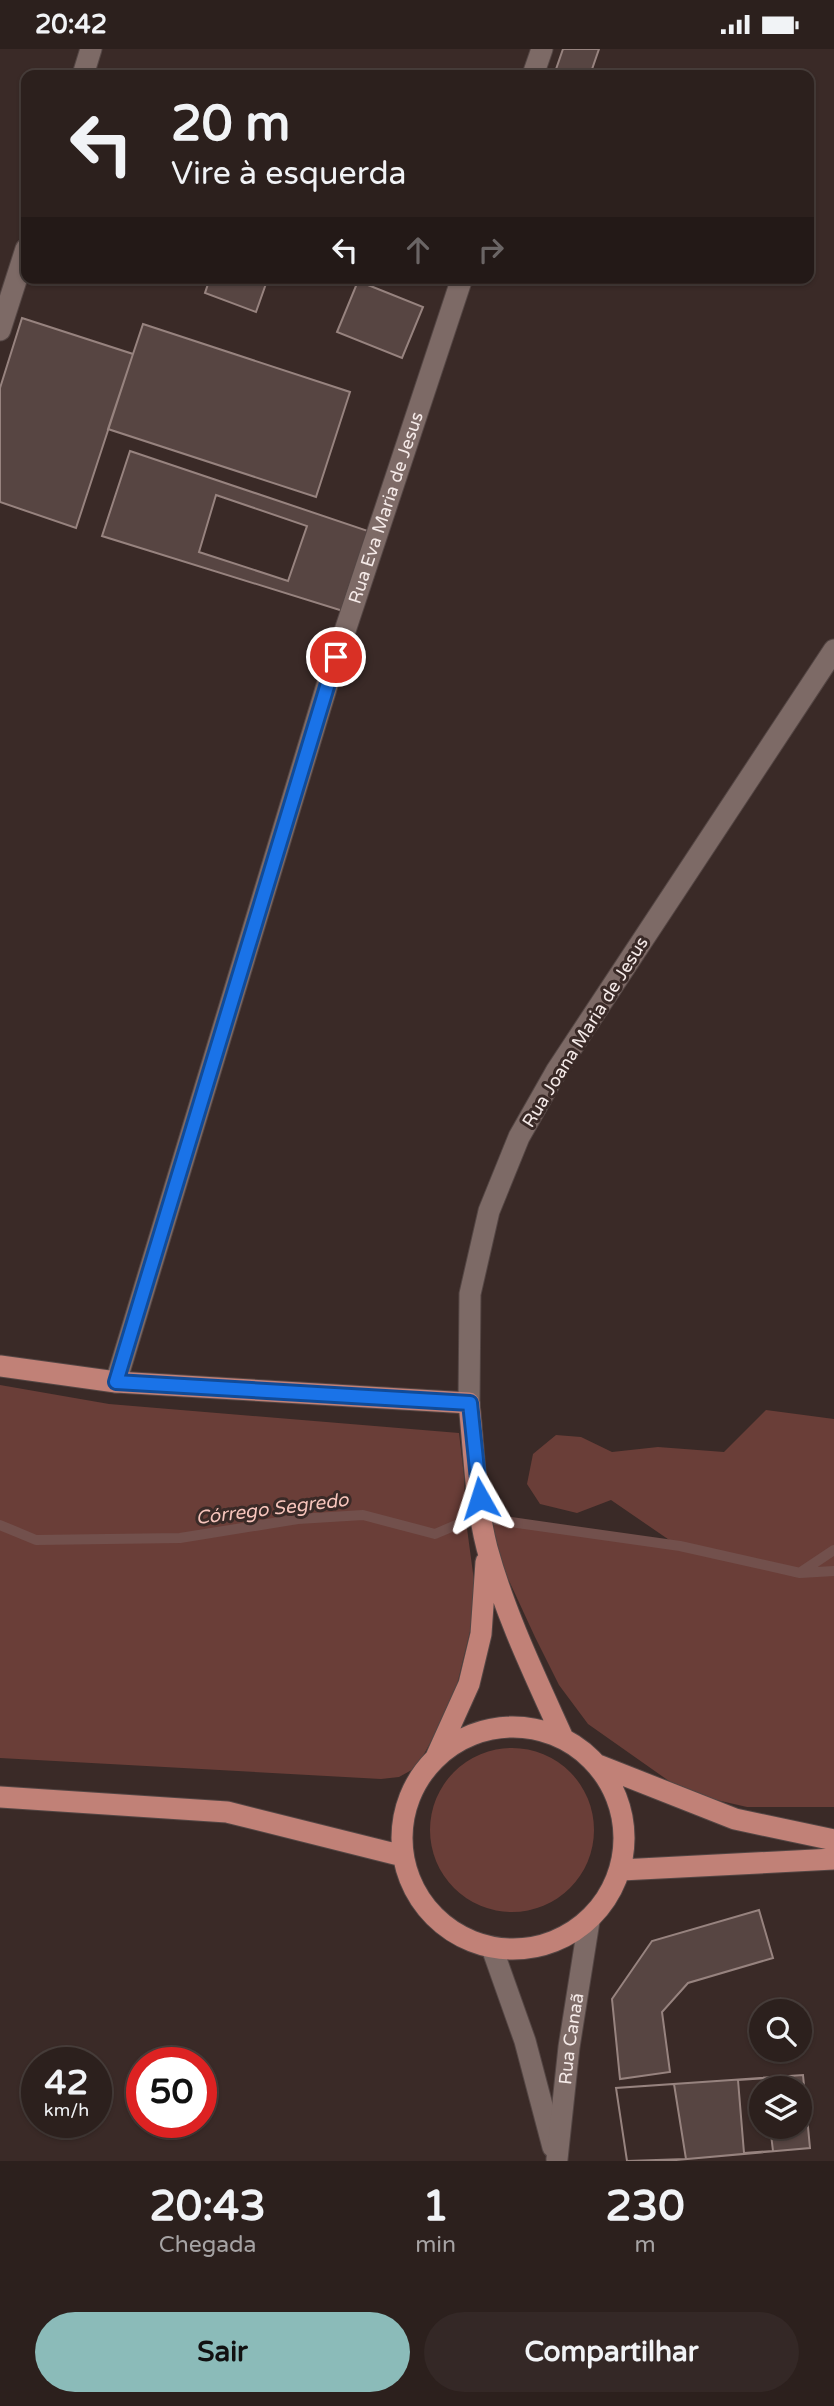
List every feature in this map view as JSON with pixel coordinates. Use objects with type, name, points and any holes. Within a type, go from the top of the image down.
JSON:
[{"type":"main road","points":[[0,1366],[116,1382],[470,1403]]},
{"type":"main road","name":"Rua Joana Maria de Jesus","points":[[470,1403],[485,1538],[501,1594],[563,1738]]},
{"type":"main road","name":"Rua Joana Maria de Jesus","points":[[437,1755],[469,1684],[481,1634],[485,1538]]},
{"type":"main road","points":[[598,1765],[617,1797],[625,1833],[621,1870],[589,1921],[560,1940],[527,1949],[492,1948],[460,1937],[433,1916],[414,1888],[403,1856],[402,1827],[408,1799],[422,1773],[437,1755],[476,1732],[520,1726],[563,1738],[598,1765],[734,1819],[834,1840]]},
{"type":"main road","points":[[0,1797],[227,1812],[403,1856]]},
{"type":"main road","points":[[621,1870],[834,1859]]},
{"type":"street","points":[[85,70],[91,49]]},
{"type":"street","points":[[535,70],[542,49]]},
{"type":"street","points":[[0,330],[21,265]]},
{"type":"street","name":"Rua Eva Maria de Jesus","points":[[116,1382],[328,682],[460,284]]},
{"type":"street","name":"Rua Joana Maria de Jesus","points":[[470,1403],[470,1294],[489,1212],[519,1137],[557,1070],[834,650]]},
{"type":"street","name":"Rua Canaã","points":[[557,2160],[569,2047],[589,1921]]},
{"type":"street","name":"Rua Canaã","points":[[492,1948],[525,2041],[557,2160]]},
{"type":"shaded area","points":[[0,1385],[109,1404],[459,1433],[466,1521],[477,1603],[453,1701],[417,1767],[399,1777],[381,1779],[0,1758]]},
{"type":"shaded area","points":[[766,1410],[834,1419],[834,1807],[747,1807],[686,1793],[588,1724],[559,1685],[535,1637],[498,1557],[489,1522],[678,1546],[611,1500],[577,1513],[540,1504],[527,1484],[533,1454],[556,1435],[581,1437],[612,1452],[658,1447],[724,1452]]},
{"type":"shaded area","points":[[512,1748],[543,1754],[570,1772],[588,1799],[594,1830],[588,1861],[570,1888],[543,1906],[512,1912],[481,1906],[454,1888],[436,1861],[430,1830],[436,1799],[454,1772],[481,1754]]},
{"type":"building","points":[[563,49],[599,49],[592,70],[556,70]]},
{"type":"building","points":[[208,284],[266,284],[256,312],[205,293]]},
{"type":"building","points":[[357,284],[366,284],[423,307],[402,358],[337,332]]},
{"type":"building","points":[[22,318],[133,354],[76,528],[0,502],[0,388]]},
{"type":"building","points":[[143,324],[350,392],[316,497],[108,429]]},
{"type":"building","points":[[130,451],[371,532],[343,611],[102,536]]},
{"type":"building","points":[[216,495],[307,526],[288,581],[199,552]]},
{"type":"building","points":[[759,1910],[773,1958],[688,1983],[662,2012],[670,2072],[620,2079],[612,1999],[652,1941]]},
{"type":"building","points":[[749,2079],[749,2139],[809,2139],[810,2148],[665,2161],[627,2161],[616,2088]]},
{"type":"building","points":[[749,2079],[749,2139],[772,2139],[773,2151],[744,2153],[738,2080]]},
{"type":"building","points":[[674,2084],[686,2159],[627,2161],[616,2088]]},
{"type":"waterway","name":"Córrego Segredo","points":[[0,1525],[36,1540],[180,1538],[298,1519],[363,1515],[435,1534],[475,1517],[680,1546],[800,1573],[834,1571]]},
{"type":"waterway","points":[[801,1572],[834,1550]]},
{"type":"route","points":[[336,657],[116,1382],[470,1403],[480,1498]]}]
